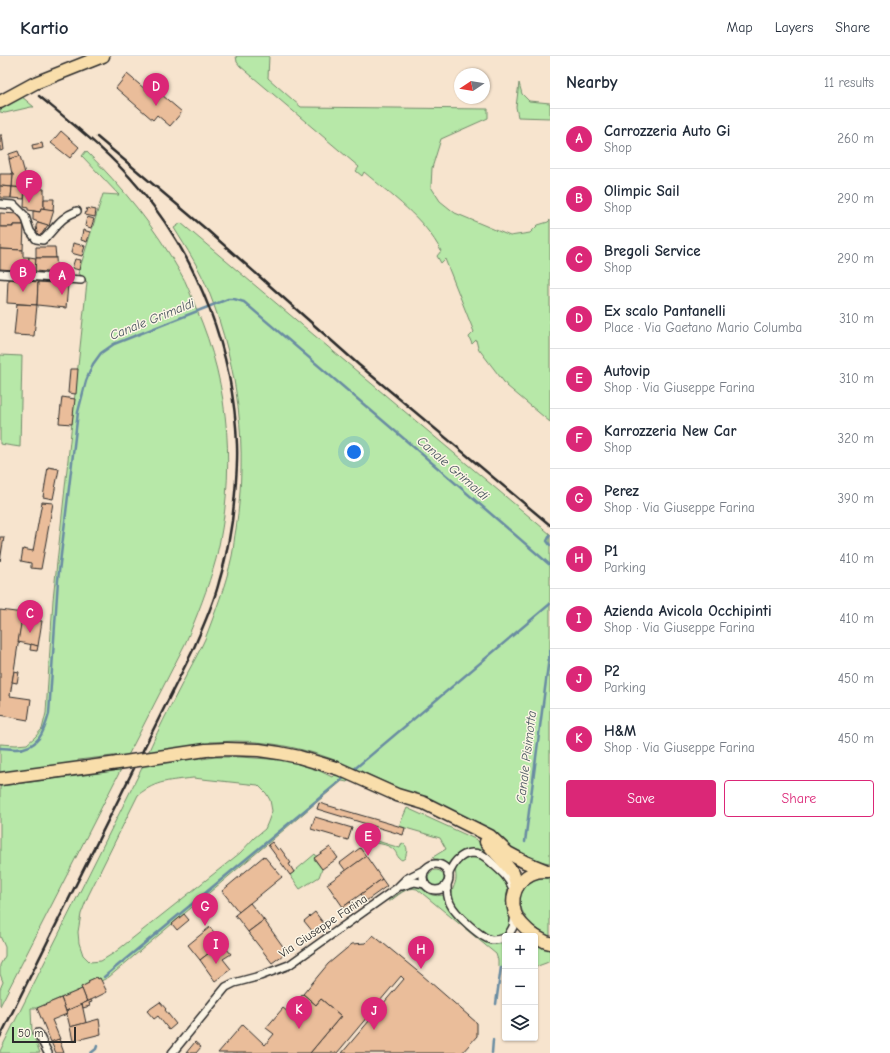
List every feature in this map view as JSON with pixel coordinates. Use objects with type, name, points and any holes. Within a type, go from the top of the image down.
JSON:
[{"type":"main road","points":[[0,95],[30,77],[82,56]]},
{"type":"main road","points":[[0,102],[35,83],[103,56]]},
{"type":"main road","points":[[0,779],[206,750],[260,750],[279,753],[299,757],[339,769],[397,795],[424,803],[490,836],[508,853],[525,862],[548,871]]},
{"type":"main road","points":[[397,795],[420,810],[473,834],[487,843],[513,873],[516,890]]},
{"type":"main road","points":[[531,933],[522,924],[515,913],[513,900],[516,890],[525,878],[531,874],[548,871]]},
{"type":"main road","points":[[538,938],[546,942],[550,942]]},
{"type":"street","points":[[0,204],[14,205],[25,216],[30,231],[36,239],[43,240],[50,234],[58,223],[77,211]]},
{"type":"street","points":[[0,274],[81,280]]},
{"type":"street","points":[[502,938],[492,940],[482,936],[454,911],[448,896],[448,875],[451,868],[461,856],[475,853],[482,855],[506,875],[516,890]]},
{"type":"street","points":[[447,884],[440,890],[431,890],[425,884],[423,876],[426,869],[433,865],[445,868],[448,875]]},
{"type":"street","name":"Via Giuseppe Farina","points":[[172,1053],[226,987],[289,965],[397,888],[406,879],[426,869]]},
{"type":"street","points":[[397,888],[415,882],[425,884]]},
{"type":"street","points":[[510,933],[513,927],[515,913]]},
{"type":"street","points":[[38,1032],[48,1053]]},
{"type":"green space","points":[[236,56],[269,56],[268,78],[301,107],[488,109],[488,118],[441,139],[432,168],[431,187],[440,201],[455,213],[510,236],[530,233],[538,225],[550,220],[550,422],[507,386],[478,348],[476,340],[472,344],[469,337],[474,332],[445,259],[441,263],[437,256],[441,251],[426,228],[407,208],[364,172],[362,176],[356,171],[359,167],[240,66],[237,62]]},
{"type":"green space","points":[[519,83],[522,94],[529,101],[550,103],[550,118],[518,117],[516,107]]},
{"type":"green space","points":[[21,96],[34,107],[5,113],[0,112],[0,108]]},
{"type":"green space","points":[[86,151],[125,193],[149,223],[170,255],[189,290],[208,338],[217,369],[223,400],[227,432],[228,463],[226,495],[216,559],[202,602],[185,644],[0,1006],[0,989],[3,982],[0,974],[0,965],[5,956],[5,947],[0,936],[0,786],[115,771],[121,755],[78,760],[78,763],[0,774],[0,744],[27,744],[42,729],[46,713],[53,600],[87,282],[81,275],[78,274],[103,194],[119,195],[82,156]]},
{"type":"green space","points":[[181,223],[550,534],[550,863],[531,860],[420,798],[360,770],[347,782],[342,781],[109,977],[101,981],[100,978],[98,979],[97,977],[88,981],[89,983],[81,987],[82,989],[37,1008],[31,1008],[32,1032],[40,1053],[0,1053],[141,770],[163,720],[203,643],[227,577],[232,556],[240,498],[241,468],[241,438],[234,379],[228,350],[209,292],[197,267],[174,228]],"holes":[[[249,741],[291,747],[319,754],[344,764],[332,777],[312,767],[283,760],[240,757],[215,757],[202,759],[210,742]],[[193,778],[258,785],[266,793],[270,800],[272,811],[265,829],[240,853],[114,953],[101,961],[90,962],[83,955],[79,943],[78,932],[81,914],[88,896],[138,795],[151,786],[170,781]]]},
{"type":"green space","points":[[0,355],[22,356],[20,447],[0,444]]},
{"type":"green space","points":[[407,808],[475,839],[481,843],[507,870],[490,855],[473,849],[457,855],[448,864],[438,859],[434,859],[433,857],[446,849],[440,838],[399,826]]},
{"type":"green space","points":[[369,833],[371,834],[371,839],[400,848],[402,843],[404,844],[407,849],[405,858],[402,860],[400,859],[394,850],[388,846],[365,842],[363,837]]},
{"type":"green space","points":[[315,854],[317,857],[314,859],[322,869],[319,877],[300,889],[290,875]]},
{"type":"green space","points":[[469,857],[479,858],[487,862],[495,869],[505,881],[507,885],[507,907],[511,922],[505,933],[502,933],[497,937],[489,935],[464,914],[454,902],[452,893],[456,881],[457,866],[461,861]]},
{"type":"green space","points":[[436,870],[442,872],[444,878],[442,884],[436,886],[430,884],[428,878],[430,872]]},
{"type":"green space","points":[[544,876],[550,876],[550,936],[539,930],[524,915],[520,897],[524,889],[532,882]]},
{"type":"green space","points":[[411,886],[416,886],[429,894],[437,896],[443,895],[453,915],[481,939],[488,943],[502,944],[502,967],[498,966],[496,954],[417,889],[413,888],[406,890],[389,902],[389,900]]},
{"type":"green space","points":[[538,945],[550,949],[550,961],[538,966]]},
{"type":"building","points":[[127,74],[158,100],[162,95],[182,112],[170,126],[157,115],[153,120],[116,88]]},
{"type":"building","points":[[61,131],[79,147],[70,158],[51,143]]},
{"type":"building","points":[[0,135],[2,135],[4,150],[0,151]]},
{"type":"building","points":[[42,143],[43,148],[33,150],[32,145]]},
{"type":"building","points":[[18,151],[20,156],[9,159],[9,154]]},
{"type":"building","points":[[20,156],[26,177],[25,188],[12,187],[13,174],[9,159]]},
{"type":"building","points":[[0,174],[13,174],[12,187],[0,186]]},
{"type":"building","points":[[0,186],[12,187],[11,198],[0,198]]},
{"type":"building","points":[[12,187],[25,188],[24,199],[11,198]]},
{"type":"building","points":[[25,188],[44,189],[44,209],[41,208],[40,212],[28,210],[28,208],[24,207]]},
{"type":"building","points":[[44,199],[54,199],[53,210],[44,209]]},
{"type":"building","points":[[41,208],[54,210],[49,226],[33,220],[33,211],[40,212]]},
{"type":"building","points":[[87,208],[96,210],[95,217],[85,215]]},
{"type":"building","points":[[0,213],[19,214],[24,225],[0,227]]},
{"type":"building","points":[[87,217],[94,219],[91,228],[85,226]]},
{"type":"building","points":[[38,222],[48,225],[41,235],[37,233],[36,226]]},
{"type":"building","points":[[13,225],[24,225],[23,250],[0,249],[0,227],[13,227]]},
{"type":"building","points":[[83,230],[90,232],[87,242],[81,240]]},
{"type":"building","points":[[73,243],[85,246],[82,256],[71,253]]},
{"type":"building","points":[[36,247],[55,247],[56,258],[36,258]]},
{"type":"building","points":[[0,249],[23,250],[23,257],[29,257],[28,271],[0,269]]},
{"type":"building","points":[[29,257],[36,258],[35,271],[28,271]]},
{"type":"building","points":[[36,258],[56,258],[57,273],[35,271]]},
{"type":"building","points":[[75,259],[81,260],[79,270],[72,268]]},
{"type":"building","points":[[8,279],[38,282],[37,305],[7,303]]},
{"type":"building","points":[[38,282],[68,284],[66,308],[37,305]]},
{"type":"building","points":[[17,304],[37,305],[34,336],[14,335]]},
{"type":"building","points":[[70,369],[78,369],[76,394],[68,393]]},
{"type":"building","points":[[62,397],[75,399],[72,424],[59,423]]},
{"type":"building","points":[[48,467],[59,469],[53,499],[43,497]]},
{"type":"building","points":[[42,502],[53,503],[41,569],[31,568],[31,563],[21,561],[23,549],[33,551]]},
{"type":"building","points":[[0,537],[4,537],[0,561]]},
{"type":"building","points":[[0,610],[23,613],[10,696],[31,699],[28,720],[0,715]]},
{"type":"building","points":[[22,618],[42,621],[38,646],[18,642]]},
{"type":"building","points":[[31,644],[38,646],[37,651],[30,650]]},
{"type":"building","points":[[14,671],[19,672],[17,683],[12,682]]},
{"type":"building","points":[[319,803],[405,828],[403,835],[317,809]]},
{"type":"building","points":[[315,817],[352,828],[348,840],[311,829]]},
{"type":"building","points":[[272,842],[278,850],[280,848],[291,863],[289,864],[294,872],[290,875],[268,845]]},
{"type":"building","points":[[330,847],[338,858],[322,869],[314,858]]},
{"type":"building","points":[[360,848],[366,856],[346,871],[340,863]]},
{"type":"building","points":[[264,856],[282,877],[239,912],[222,891]]},
{"type":"building","points":[[366,856],[382,879],[343,907],[327,884]]},
{"type":"building","points":[[382,879],[387,886],[366,901],[361,894]]},
{"type":"building","points":[[350,902],[354,907],[347,912],[343,907]]},
{"type":"building","points":[[250,903],[264,920],[248,932],[235,915]]},
{"type":"building","points":[[315,912],[324,924],[313,932],[304,921]]},
{"type":"building","points":[[184,914],[189,920],[177,930],[172,924]]},
{"type":"building","points":[[264,920],[287,952],[272,963],[248,932]]},
{"type":"building","points":[[210,927],[222,943],[200,960],[188,945]]},
{"type":"building","points":[[373,935],[477,1023],[477,1036],[462,1053],[342,1053],[376,1013],[373,1010],[337,1053],[310,1053],[341,1016],[321,999],[316,1005],[303,994],[328,964],[352,944],[366,943]],"holes":[[[401,976],[404,979],[377,1011],[374,1008]]]},
{"type":"building","points":[[222,943],[231,954],[223,959],[231,969],[215,981],[200,960]]},
{"type":"building","points":[[97,977],[98,979],[100,978],[107,992],[87,1002],[81,987],[89,983],[88,981]]},
{"type":"building","points":[[82,989],[87,1002],[66,1011],[61,998]]},
{"type":"building","points":[[303,994],[316,1005],[321,999],[341,1016],[310,1053],[218,1053],[243,1024],[265,1045],[274,1034],[266,1028],[283,1008],[288,1012]]},
{"type":"building","points":[[61,998],[67,1014],[52,1020],[60,1039],[51,1042],[37,1008]]},
{"type":"building","points":[[91,1000],[92,1002],[89,1003],[90,1006],[83,1008],[82,1004]]},
{"type":"building","points":[[160,1002],[176,1024],[169,1030],[158,1016],[154,1019],[147,1011]]},
{"type":"building","points":[[82,1004],[86,1023],[70,1027],[66,1011]]},
{"type":"building","points":[[99,1019],[101,1034],[73,1041],[70,1027]]},
{"type":"building","points":[[59,1039],[64,1053],[56,1053],[51,1042]]},
{"type":"building","points":[[195,1042],[201,1047],[196,1053],[186,1053]]},
{"type":"waterway","name":"Canale Grimaldi","points":[[0,748],[24,748],[35,743],[45,727],[49,714],[58,580],[78,412],[86,381],[93,364],[101,353],[114,344],[228,299],[244,302],[550,565]]},
{"type":"waterway","name":"Canale Pisimotta","points":[[550,535],[547,541],[550,545]]},
{"type":"waterway","points":[[352,771],[550,604]]},
{"type":"waterway","name":"Canale Pisimotta","points":[[525,842],[550,650]]},
{"type":"waterway","points":[[104,977],[346,776]]},
{"type":"waterway","points":[[496,1004],[501,967]]},
{"type":"waterway","points":[[492,1053],[493,1040]]},
{"type":"waterway","points":[[91,1053],[97,1046]]},
{"type":"railway","points":[[0,1037],[193,650],[207,617],[217,591],[227,552],[232,521],[237,464],[234,410],[229,376],[220,342],[196,276],[179,245],[160,216],[128,175],[91,140],[39,96]]},
{"type":"railway","points":[[97,137],[206,229],[359,365],[550,525]]},
{"type":"place","name":"Ex scalo Pantanelli","points":[[156,106]]},
{"type":"place","name":"Karrozzeria New Car","points":[[29,203]]},
{"type":"place","name":"Olimpic Sail","points":[[23,292]]},
{"type":"place","name":"Carrozzeria Auto Gi","points":[[62,295]]},
{"type":"place","name":"Bregoli Service","points":[[30,633]]},
{"type":"place","name":"Autovip","points":[[368,856]]},
{"type":"place","name":"Perez","points":[[205,926]]},
{"type":"place","name":"Azienda Avicola Occhipinti","points":[[216,964]]},
{"type":"place","name":"P1","points":[[421,969]]},
{"type":"place","name":"H&M","points":[[299,1029]]},
{"type":"place","name":"P2","points":[[374,1030]]}]
